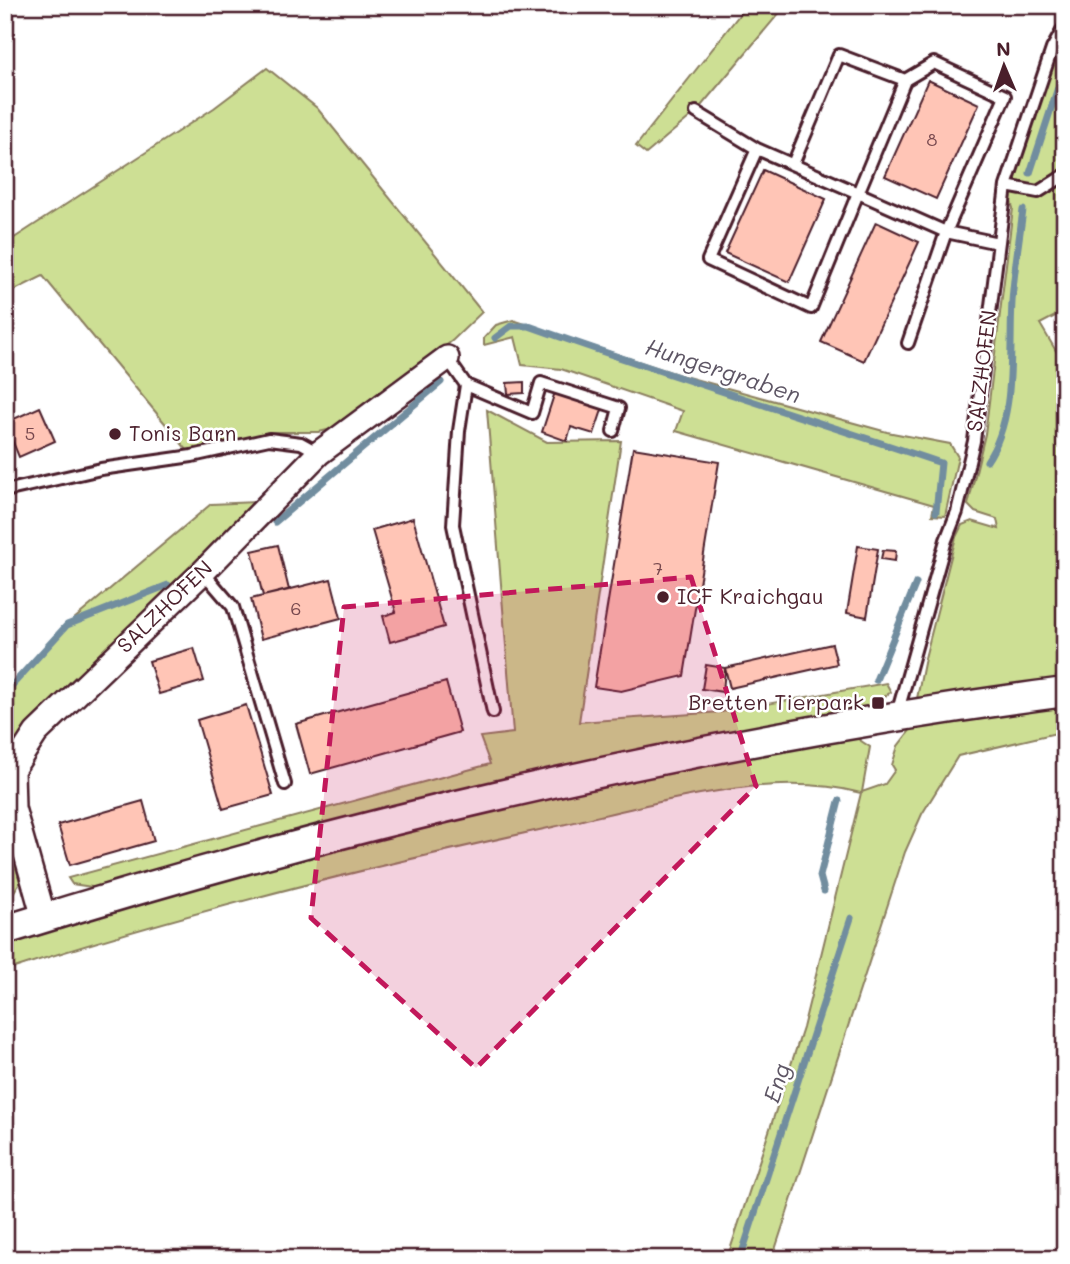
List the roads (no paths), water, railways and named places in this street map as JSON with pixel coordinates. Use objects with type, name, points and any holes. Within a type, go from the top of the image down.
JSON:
[{"type":"street","name":"SALZHOFEN","points":[[44,918],[13,808],[12,771],[36,733],[61,717],[319,453],[447,358]]},
{"type":"street","points":[[5,930],[309,842],[515,793],[711,750],[896,717],[1065,692]]},
{"type":"lane","name":"SALZHOFEN","points":[[896,717],[946,540],[957,512],[974,441],[1006,186],[1052,48],[1065,26]]},
{"type":"lane","points":[[793,164],[839,55],[905,80]]},
{"type":"lane","points":[[757,149],[709,260],[811,308],[905,80],[934,63],[1005,96],[946,232],[908,343]]},
{"type":"lane","points":[[696,112],[757,149],[946,232],[998,243]]},
{"type":"lane","points":[[1006,186],[1038,192],[1065,175]]},
{"type":"lane","points":[[447,358],[466,385],[532,414],[541,383],[619,408],[613,431]]},
{"type":"lane","points":[[466,385],[459,431],[453,525],[493,712]]},
{"type":"lane","points":[[5,491],[101,468],[192,456],[269,439],[302,443],[319,453]]},
{"type":"lane","points":[[203,572],[233,607],[285,784]]},
{"type":"waterway","name":"Hungergraben","points":[[1030,173],[1065,66]]},
{"type":"waterway","name":"Hungergraben","points":[[987,461],[997,444],[1007,405],[1013,290],[1023,210]]},
{"type":"waterway","name":"Hungergraben","points":[[495,338],[511,326],[529,326],[941,463],[936,512]]},
{"type":"waterway","name":"Hungergraben","points":[[275,522],[441,382]]},
{"type":"waterway","name":"Eng","points":[[876,680],[916,583]]},
{"type":"waterway","name":"Hungergraben","points":[[5,693],[67,625],[168,585]]},
{"type":"waterway","name":"Eng","points":[[824,891],[820,876],[839,801]]},
{"type":"waterway","name":"Eng","points":[[740,1259],[851,918]]},
{"type":"place","name":"Tonis Barn","points":[[115,434]]},
{"type":"place","name":"ICF Kraichgau","points":[[663,597]]},
{"type":"place","name":"Bretten Tierpark","points":[[878,703]]}]
